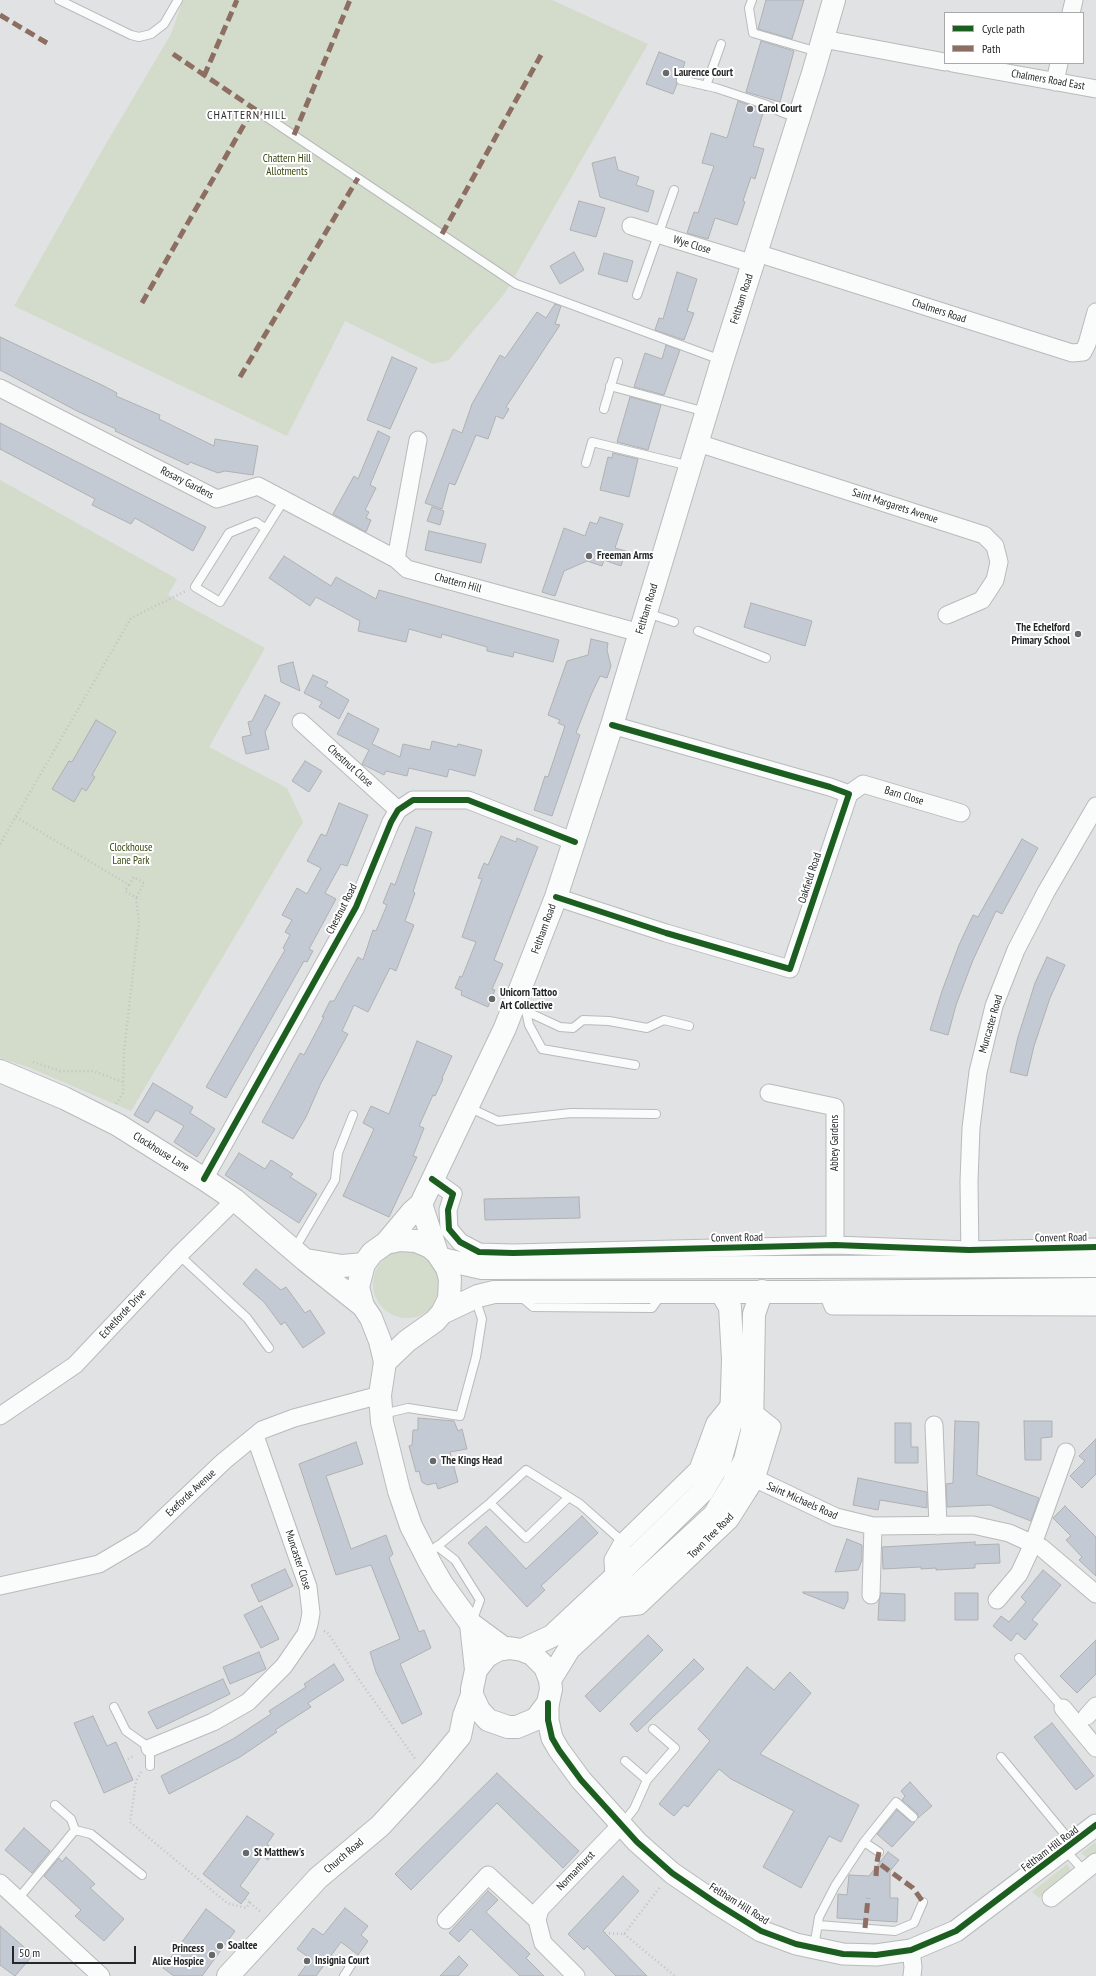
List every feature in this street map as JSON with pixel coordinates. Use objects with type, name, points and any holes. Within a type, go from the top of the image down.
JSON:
[{"type":"main road","name":"Feltham Road","points":[[386,1243],[412,1212],[421,1204],[467,1107],[520,1009],[612,725],[722,361],[799,118],[834,0]]},
{"type":"main road","name":"Clockhouse Lane","points":[[0,1071],[64,1098],[106,1119],[204,1179],[235,1200],[299,1256],[367,1312]]},
{"type":"main road","points":[[421,1204],[439,1256]]},
{"type":"main road","points":[[367,1312],[377,1323],[392,1330],[406,1332],[422,1328],[435,1321],[442,1313],[449,1299],[450,1279],[447,1268],[439,1256],[430,1247],[416,1241],[400,1240],[386,1243],[372,1253],[364,1264],[358,1287],[367,1312],[380,1341],[385,1362],[381,1405],[398,1491],[411,1526],[432,1551],[442,1584],[471,1624],[513,1649],[537,1657],[545,1667],[550,1680],[551,1688],[548,1702],[541,1714],[536,1719],[517,1727],[508,1727],[488,1720],[479,1710],[472,1695],[476,1670],[471,1624]]},
{"type":"main road","points":[[299,1256],[342,1266],[364,1264]]},
{"type":"main road","name":"Convent Road","points":[[439,1256],[482,1268],[514,1260],[749,1267],[970,1258],[1096,1266]]},
{"type":"main road","points":[[442,1313],[475,1297],[494,1292],[827,1292],[1096,1289]]},
{"type":"main road","name":"Town Tree Road","points":[[550,1680],[569,1649],[714,1515],[733,1484],[745,1460],[752,1431],[754,1314],[762,1291]]},
{"type":"main road","points":[[476,1670],[488,1656],[498,1650],[513,1649],[552,1636],[702,1492],[720,1462],[731,1422],[733,1359],[730,1307],[721,1292]]},
{"type":"main road","points":[[385,1362],[422,1328]]},
{"type":"main road","name":"Church Road","points":[[228,1976],[318,1878],[380,1826],[430,1772],[460,1736],[464,1716],[472,1695]]},
{"type":"main road","points":[[460,1736],[478,1733],[496,1724]]},
{"type":"street","points":[[1071,12],[1074,0]]},
{"type":"street","points":[[821,46],[944,62]]},
{"type":"street","name":"Chalmers Road East","points":[[957,64],[1096,88]]},
{"type":"street","points":[[1055,82],[1059,64]]},
{"type":"street","name":"Wye Close","points":[[631,226],[659,235],[755,259]]},
{"type":"street","name":"Chalmers Road","points":[[755,259],[1072,353],[1083,352],[1087,344],[1096,312]]},
{"type":"street","name":"Rosary Gardens","points":[[0,388],[217,498],[258,486],[396,559]]},
{"type":"street","points":[[396,559],[418,440]]},
{"type":"street","name":"Saint Margarets Avenue","points":[[698,443],[984,535],[995,546],[999,562],[995,580],[982,600],[947,615]]},
{"type":"street","name":"Chattern Hill","points":[[396,559],[407,569],[643,623]]},
{"type":"street","name":"Chestnut Close","points":[[301,722],[398,810]]},
{"type":"street","points":[[612,725],[830,787],[849,794]]},
{"type":"street","name":"Barn Close","points":[[849,794],[863,784],[961,813]]},
{"type":"street","name":"Oakfield Road","points":[[556,897],[666,933],[790,969],[849,794]]},
{"type":"street","points":[[398,810],[412,800],[468,800],[575,842]]},
{"type":"street","name":"Muncaster Road","points":[[970,1258],[971,1128],[978,1072],[994,1006],[1016,950],[1046,892],[1096,806]]},
{"type":"street","name":"Chestnut Road","points":[[204,1179],[356,907],[391,822],[398,810]]},
{"type":"street","name":"Abbey Gardens","points":[[769,1093],[835,1107],[835,1245]]},
{"type":"street","name":"Convent Road","points":[[432,1179],[453,1194],[448,1210],[449,1229],[460,1242],[479,1252],[514,1260],[835,1245],[970,1258],[1096,1247]]},
{"type":"street","name":"Echelforde Drive","points":[[0,1416],[75,1365],[179,1255],[235,1200]]},
{"type":"street","points":[[827,1292],[833,1306],[1096,1307]]},
{"type":"street","points":[[614,1578],[612,1560],[623,1542],[698,1469],[715,1423],[732,1402]]},
{"type":"street","name":"Exeforde Avenue","points":[[0,1586],[99,1564],[143,1538],[224,1461],[262,1430],[294,1418],[381,1405]]},
{"type":"street","name":"Town Tree Road","points":[[611,1609],[639,1606],[730,1520],[756,1479],[772,1427],[752,1411]]},
{"type":"street","points":[[934,1425],[938,1526]]},
{"type":"street","name":"Muncaster Close","points":[[143,1751],[213,1722],[248,1702],[284,1666],[306,1634],[311,1613],[308,1587],[255,1436]]},
{"type":"street","points":[[997,1600],[1019,1574],[1033,1544],[1066,1452]]},
{"type":"street","name":"Saint Michaels Road","points":[[756,1479],[836,1517],[873,1526],[973,1525],[1009,1533],[1042,1548],[1096,1594]]},
{"type":"street","points":[[871,1595],[873,1526]]},
{"type":"street","name":"Feltham Hill Road","points":[[548,1702],[548,1720],[552,1738]]},
{"type":"street","points":[[1063,1708],[1096,1748]]},
{"type":"street","name":"Feltham Hill Road","points":[[527,1722],[538,1726],[552,1738],[581,1780],[637,1842],[672,1873],[761,1931],[796,1944],[843,1954],[869,1954],[910,1950],[956,1931],[1096,1826]]},
{"type":"street","name":"Normanhurst","points":[[537,1920],[540,1909],[621,1825]]},
{"type":"street","points":[[1051,1898],[1090,1866]]},
{"type":"street","points":[[446,1920],[488,1875],[537,1920],[543,1943],[576,1976]]},
{"type":"street","points":[[0,1883],[101,1976]]},
{"type":"street","points":[[910,1950],[913,1967],[912,1976]]},
{"type":"lane","points":[[59,0],[139,37],[151,34],[164,24],[178,0]]},
{"type":"lane","points":[[752,0],[749,8],[753,34],[821,46]]},
{"type":"lane","points":[[706,86],[721,44]]},
{"type":"lane","points":[[681,80],[706,86],[767,105],[781,112],[799,118]]},
{"type":"lane","points":[[262,114],[516,284],[722,361]]},
{"type":"lane","points":[[638,295],[674,190]]},
{"type":"lane","points":[[604,409],[618,362]]},
{"type":"lane","points":[[610,386],[707,413]]},
{"type":"lane","points":[[586,463],[592,442],[691,466]]},
{"type":"lane","points":[[266,529],[256,522],[229,533],[195,587],[220,602],[266,529],[284,500]]},
{"type":"lane","points":[[643,623],[674,622]]},
{"type":"lane","points":[[698,631],[766,658]]},
{"type":"lane","points":[[520,1009],[560,1026],[573,1028],[583,1020],[609,1020],[647,1028],[664,1020],[689,1026]]},
{"type":"lane","points":[[520,1009],[542,1049],[635,1065]]},
{"type":"lane","points":[[467,1107],[498,1121],[571,1113],[656,1114]]},
{"type":"lane","points":[[299,1256],[335,1180],[338,1153],[352,1115]]},
{"type":"lane","points":[[179,1255],[247,1318],[269,1348]]},
{"type":"lane","points":[[381,1405],[460,1416],[476,1357],[482,1319],[475,1297]]},
{"type":"lane","points":[[432,1551],[490,1503],[526,1470],[580,1504],[623,1542]]},
{"type":"lane","points":[[490,1503],[526,1538],[569,1497]]},
{"type":"lane","points":[[1019,1658],[1063,1708]]},
{"type":"lane","points":[[114,1707],[126,1731],[143,1751],[150,1766]]},
{"type":"lane","points":[[621,1825],[634,1809],[647,1780],[675,1748],[653,1730]]},
{"type":"lane","points":[[1001,1757],[1069,1847],[1090,1866]]},
{"type":"lane","points":[[624,1761],[647,1780]]},
{"type":"lane","points":[[814,1948],[819,1917],[835,1886],[864,1842],[896,1802],[913,1817]]},
{"type":"lane","points":[[55,1806],[71,1819],[75,1830]]},
{"type":"lane","points":[[75,1830],[91,1834],[142,1875]]},
{"type":"lane","points":[[18,1899],[75,1830]]},
{"type":"lane","points":[[864,1842],[879,1852]]},
{"type":"lane","points":[[818,1925],[894,1931],[914,1923],[923,1902]]},
{"type":"lane","points":[[344,1976],[351,1966]]},
{"type":"path","points":[[0,844],[131,618],[195,587]]},
{"type":"path","points":[[16,816],[129,885]]},
{"type":"path","points":[[106,1119],[123,1093],[124,1051],[139,921],[136,898],[144,883],[134,877],[125,891],[136,898]]},
{"type":"path","points":[[30,1062],[60,1071],[93,1071],[123,1082]]},
{"type":"path","points":[[309,1624],[327,1632],[414,1758],[430,1772]]},
{"type":"path","points":[[139,1762],[143,1751]]},
{"type":"path","points":[[142,1770],[136,1781],[130,1822],[227,1903],[246,1908],[250,1903]]},
{"type":"path","points":[[624,1934],[672,1873]]},
{"type":"path","points":[[245,1899],[275,1924]]},
{"type":"path","points":[[605,1933],[624,1934],[675,1976]]},
{"type":"green space","name":"Chattern Hill Allotments","points":[[183,0],[552,0],[648,44],[505,293],[449,360],[433,364],[345,321],[287,436],[14,306],[100,154],[171,34]]},
{"type":"green space","name":"Clockhouse Lane Park","points":[[0,480],[177,579],[168,595],[265,648],[209,747],[287,788],[303,822],[131,1111],[28,1067],[0,1058]]},
{"type":"green space","points":[[407,1250],[420,1253],[431,1260],[438,1271],[441,1284],[438,1297],[431,1308],[420,1315],[407,1318],[394,1315],[383,1308],[376,1297],[373,1284],[376,1271],[383,1260],[394,1253]]},
{"type":"green space","points":[[1096,1842],[1096,1855],[1087,1858],[1081,1853]]},
{"type":"green space","points":[[1067,1864],[1070,1868],[1070,1874],[1039,1898],[1032,1892]]},
{"type":"building","points":[[766,0],[804,0],[792,39],[758,29]]},
{"type":"building","points":[[761,41],[794,51],[780,102],[746,92]]},
{"type":"building","name":"Laurence Court","points":[[659,52],[685,62],[681,75],[676,78],[677,84],[673,94],[646,84]]},
{"type":"building","points":[[738,101],[764,110],[753,146],[764,149],[755,179],[751,177],[743,201],[745,202],[737,225],[715,218],[708,239],[687,233],[694,212],[698,213],[714,166],[702,163],[711,133],[727,138]]},
{"type":"building","points":[[615,157],[618,170],[639,177],[636,185],[654,191],[648,212],[600,197],[592,163]]},
{"type":"building","points":[[579,201],[605,208],[596,237],[570,230]]},
{"type":"building","points":[[574,252],[584,270],[560,284],[550,266]]},
{"type":"building","points":[[604,253],[633,261],[627,282],[598,274]]},
{"type":"building","points":[[677,272],[697,279],[687,311],[694,313],[684,340],[655,330],[659,318],[663,319]]},
{"type":"building","points":[[555,304],[561,306],[555,324],[560,325],[506,407],[509,409],[503,419],[496,416],[488,439],[476,435],[455,485],[449,483],[442,509],[425,503],[453,429],[462,433],[472,404],[500,355],[505,358],[537,312],[546,318]]},
{"type":"building","points":[[0,337],[104,386],[117,393],[116,396],[160,415],[159,419],[214,446],[215,439],[258,446],[253,475],[225,471],[218,473],[190,462],[188,465],[115,431],[116,429],[77,411],[0,370]]},
{"type":"building","points":[[666,345],[680,350],[664,395],[634,387],[645,353],[662,359]]},
{"type":"building","points":[[392,357],[417,368],[390,429],[367,420]]},
{"type":"building","points":[[630,397],[661,405],[648,450],[617,442]]},
{"type":"building","points":[[0,423],[206,527],[193,551],[135,518],[131,524],[92,505],[95,499],[0,449]]},
{"type":"building","points":[[378,431],[390,437],[370,485],[376,488],[365,510],[369,512],[366,518],[371,520],[366,532],[333,514],[354,476],[358,479]]},
{"type":"building","points":[[613,453],[638,459],[629,497],[600,490],[608,457],[612,458]]},
{"type":"building","points":[[432,507],[444,511],[440,525],[427,521]]},
{"type":"building","name":"Freeman Arms","points":[[600,517],[623,524],[615,548],[626,551],[621,566],[604,560],[602,566],[587,561],[564,571],[555,596],[542,592],[564,528],[585,536],[590,522],[597,524]]},
{"type":"building","points":[[429,531],[486,544],[481,563],[425,550]]},
{"type":"building","points":[[284,556],[331,586],[336,577],[376,599],[379,590],[559,640],[553,662],[514,652],[513,657],[487,651],[487,647],[442,634],[441,638],[409,629],[406,642],[358,631],[360,621],[316,597],[310,606],[269,578]]},
{"type":"building","points":[[751,603],[812,621],[805,646],[744,627]]},
{"type":"building","points":[[591,639],[608,643],[607,650],[611,666],[607,678],[600,676],[576,733],[580,735],[552,816],[534,810],[545,776],[548,777],[565,726],[558,723],[560,720],[548,715],[567,661],[588,655]]},
{"type":"building","points":[[293,662],[300,691],[281,682],[278,666]]},
{"type":"building","points":[[313,675],[328,682],[325,686],[349,700],[339,719],[319,707],[322,702],[304,693]]},
{"type":"building","points":[[265,695],[280,703],[265,732],[269,749],[246,754],[242,737],[251,735],[248,722],[252,721]]},
{"type":"building","points":[[348,713],[379,729],[372,744],[400,757],[403,744],[430,750],[432,741],[457,747],[458,744],[482,750],[475,776],[449,769],[447,777],[409,768],[407,776],[386,771],[384,775],[362,764],[369,750],[337,734]]},
{"type":"building","points":[[96,720],[116,732],[92,775],[95,777],[86,791],[82,788],[74,802],[52,789],[69,761],[72,762]]},
{"type":"building","points":[[305,761],[322,771],[309,792],[292,781]]},
{"type":"building","points":[[339,803],[368,815],[347,866],[341,864],[325,893],[336,899],[309,949],[313,951],[307,962],[304,961],[226,1098],[206,1087],[285,950],[283,948],[290,935],[285,932],[292,920],[282,915],[297,888],[307,894],[321,868],[307,861],[321,834],[326,836]]},
{"type":"building","points":[[416,827],[432,832],[413,892],[415,893],[405,921],[414,925],[396,971],[390,968],[368,1012],[354,1005],[342,1031],[348,1034],[321,1083],[306,1117],[293,1139],[262,1122],[300,1053],[304,1055],[324,1017],[322,1017],[330,1001],[334,1001],[358,957],[363,960],[373,930],[376,931],[387,905],[383,903],[391,883],[395,885]]},
{"type":"building","points":[[501,836],[516,842],[517,838],[538,847],[494,960],[503,964],[492,989],[495,990],[488,1007],[461,995],[462,991],[455,988],[460,976],[462,977],[476,942],[462,937],[482,879],[478,878],[484,863],[488,865]]},
{"type":"building","points":[[1022,839],[1038,848],[1002,914],[996,911],[973,960],[956,1005],[948,1035],[930,1030],[942,991],[959,945],[973,915],[978,917]]},
{"type":"building","points":[[1047,957],[1065,965],[1050,998],[1034,1046],[1027,1076],[1010,1072],[1018,1037],[1035,983]]},
{"type":"building","points":[[417,1041],[452,1056],[435,1096],[433,1095],[419,1126],[424,1128],[413,1156],[417,1157],[389,1217],[343,1196],[374,1129],[363,1123],[371,1106],[389,1114]]},
{"type":"building","points":[[153,1083],[193,1107],[190,1113],[215,1129],[197,1157],[174,1142],[184,1126],[156,1110],[148,1123],[134,1115]]},
{"type":"building","points":[[239,1153],[265,1169],[271,1160],[293,1174],[290,1177],[317,1194],[299,1223],[225,1175]]},
{"type":"building","points":[[579,1197],[580,1218],[485,1220],[484,1199]]},
{"type":"building","points":[[256,1269],[281,1290],[286,1287],[305,1313],[310,1310],[325,1333],[303,1348],[285,1322],[281,1325],[264,1302],[243,1284]]},
{"type":"building","name":"The Kings Head","points":[[418,1418],[454,1421],[458,1431],[462,1429],[467,1449],[450,1452],[458,1482],[438,1489],[436,1483],[427,1485],[422,1482],[419,1471],[416,1472],[409,1446],[412,1445],[413,1430],[418,1430]]},
{"type":"building","points":[[955,1421],[979,1422],[977,1475],[1039,1498],[1031,1521],[990,1505],[947,1507],[946,1484],[953,1483]]},
{"type":"building","points":[[1024,1421],[1052,1421],[1052,1437],[1041,1438],[1041,1460],[1025,1460]]},
{"type":"building","points":[[895,1423],[911,1423],[911,1447],[918,1447],[918,1463],[895,1463]]},
{"type":"building","points":[[1096,1439],[1096,1474],[1082,1488],[1070,1476],[1085,1461],[1079,1456]]},
{"type":"building","points":[[356,1442],[363,1464],[326,1476],[351,1549],[386,1535],[393,1554],[389,1558],[419,1632],[424,1630],[431,1648],[400,1664],[422,1714],[402,1724],[376,1672],[370,1652],[400,1639],[371,1565],[336,1575],[299,1464]]},
{"type":"building","points":[[858,1478],[927,1492],[927,1508],[880,1500],[878,1510],[853,1505]]},
{"type":"building","points":[[1065,1506],[1096,1537],[1096,1576],[1079,1560],[1082,1557],[1066,1540],[1071,1536],[1053,1518]]},
{"type":"building","points":[[582,1516],[598,1533],[541,1586],[545,1590],[527,1607],[468,1543],[486,1526],[526,1569]]},
{"type":"building","points":[[847,1539],[862,1545],[862,1560],[858,1570],[835,1572]]},
{"type":"building","points":[[975,1542],[975,1545],[999,1544],[1000,1563],[975,1564],[975,1568],[936,1570],[936,1568],[921,1569],[921,1567],[883,1569],[882,1547]]},
{"type":"building","points":[[285,1569],[293,1586],[259,1602],[251,1585]]},
{"type":"building","points":[[1043,1570],[1061,1585],[1032,1620],[1038,1624],[1025,1640],[1017,1633],[1011,1641],[993,1626],[1001,1616],[1009,1622],[1026,1602],[1021,1597]]},
{"type":"building","points":[[803,1592],[848,1592],[848,1600],[844,1609]]},
{"type":"building","points":[[881,1593],[905,1594],[905,1621],[878,1620]]},
{"type":"building","points":[[955,1593],[978,1593],[978,1620],[955,1620]]},
{"type":"building","points":[[262,1606],[279,1639],[261,1648],[244,1615]]},
{"type":"building","points":[[648,1635],[663,1650],[600,1712],[585,1696]]},
{"type":"building","points":[[1096,1640],[1096,1674],[1077,1693],[1060,1676]]},
{"type":"building","points":[[259,1652],[266,1669],[230,1684],[223,1667]]},
{"type":"building","points":[[694,1659],[704,1669],[637,1732],[630,1724]]},
{"type":"building","points":[[334,1664],[344,1680],[308,1703],[311,1707],[275,1730],[277,1732],[240,1757],[169,1794],[161,1776],[233,1739],[271,1714],[269,1711],[306,1687],[304,1684]]},
{"type":"building","points":[[747,1667],[774,1690],[790,1672],[811,1693],[760,1754],[859,1805],[841,1842],[829,1836],[801,1888],[763,1867],[794,1811],[731,1779],[719,1769],[688,1807],[684,1805],[674,1816],[659,1804],[710,1741],[698,1729]]},
{"type":"building","points":[[223,1679],[230,1694],[157,1729],[148,1712]]},
{"type":"building","points":[[93,1716],[107,1746],[116,1742],[133,1780],[104,1793],[74,1723]]},
{"type":"building","points":[[1052,1723],[1094,1776],[1076,1790],[1034,1737]]},
{"type":"building","points":[[497,1773],[579,1851],[563,1868],[497,1803],[411,1890],[395,1874]]},
{"type":"building","points":[[910,1782],[932,1806],[918,1818],[917,1813],[902,1800],[905,1796],[901,1791]]},
{"type":"building","points":[[897,1810],[910,1821],[915,1822],[892,1847],[877,1834]]},
{"type":"building","name":"St Matthew's","points":[[247,1816],[274,1834],[267,1844],[274,1850],[268,1860],[262,1856],[240,1886],[249,1893],[241,1904],[203,1874]]},
{"type":"building","points":[[24,1828],[50,1851],[32,1873],[5,1850]]},
{"type":"building","points":[[888,1852],[899,1860],[890,1871],[890,1898],[898,1898],[897,1922],[837,1918],[838,1894],[847,1895],[849,1875],[869,1876]]},
{"type":"building","points":[[66,1857],[95,1884],[90,1888],[124,1919],[104,1941],[75,1916],[81,1910],[44,1876],[59,1858],[62,1862]]},
{"type":"building","points":[[623,1876],[639,1891],[603,1931],[647,1976],[616,1976],[587,1946],[584,1950],[568,1934]]},
{"type":"building","points":[[488,1891],[498,1900],[486,1912],[530,1954],[526,1958],[544,1976],[520,1976],[471,1929],[459,1942],[449,1933]]},
{"type":"building","points":[[345,1908],[368,1926],[361,1935],[368,1941],[358,1955],[341,1942],[316,1976],[298,1976],[311,1959],[297,1949],[313,1928],[323,1935]]},
{"type":"building","points":[[206,1909],[235,1931],[202,1976],[174,1976],[163,1968]]},
{"type":"building","points":[[0,1926],[33,1955],[15,1976],[0,1965]]},
{"type":"building","points":[[459,1956],[468,1965],[458,1976],[440,1976]]},
{"type":"marked path","points":[[204,76],[237,0]]},
{"type":"marked path","points":[[294,135],[350,0]]},
{"type":"marked path","points":[[0,15],[47,43]]},
{"type":"marked path","points":[[173,54],[262,114]]},
{"type":"marked path","points":[[442,234],[541,55]]},
{"type":"marked path","points":[[142,303],[253,109]]},
{"type":"marked path","points":[[240,377],[358,178]]},
{"type":"marked path","points":[[879,1852],[877,1862],[913,1888],[923,1902]]},
{"type":"marked path","points":[[876,1876],[877,1862]]},
{"type":"marked path","points":[[865,1928],[868,1898]]},
{"type":"cycle path","points":[[556,897],[666,933],[790,969],[849,794],[830,787],[612,725]]},
{"type":"cycle path","points":[[204,1179],[356,907],[391,822],[398,810],[413,800],[468,800],[575,842]]},
{"type":"cycle path","points":[[432,1179],[453,1194],[448,1210],[449,1229],[460,1242],[479,1252],[513,1253],[835,1245],[969,1250],[1096,1247]]},
{"type":"cycle path","points":[[548,1703],[548,1720],[552,1738],[559,1750],[581,1780],[637,1842],[672,1873],[716,1903],[761,1931],[796,1944],[843,1954],[876,1955],[911,1950],[956,1931],[1096,1825]]},
{"type":"place","name":"Laurence Court","points":[[666,73]]},
{"type":"place","name":"Carol Court","points":[[750,109]]},
{"type":"place","name":"Freeman Arms","points":[[589,556]]},
{"type":"place","name":"The Echelford Primary School","points":[[1078,634]]},
{"type":"place","name":"Unicorn Tattoo Art Collective","points":[[492,999]]},
{"type":"place","name":"The Kings Head","points":[[433,1461]]},
{"type":"place","name":"St Matthew's","points":[[246,1853]]},
{"type":"place","name":"Soaltee","points":[[220,1946]]},
{"type":"place","name":"Princess Alice Hospice","points":[[212,1955]]},
{"type":"place","name":"Insignia Court","points":[[307,1961]]},
{"type":"district","name":"CHATTERN HILL","points":[[247,116]]}]
